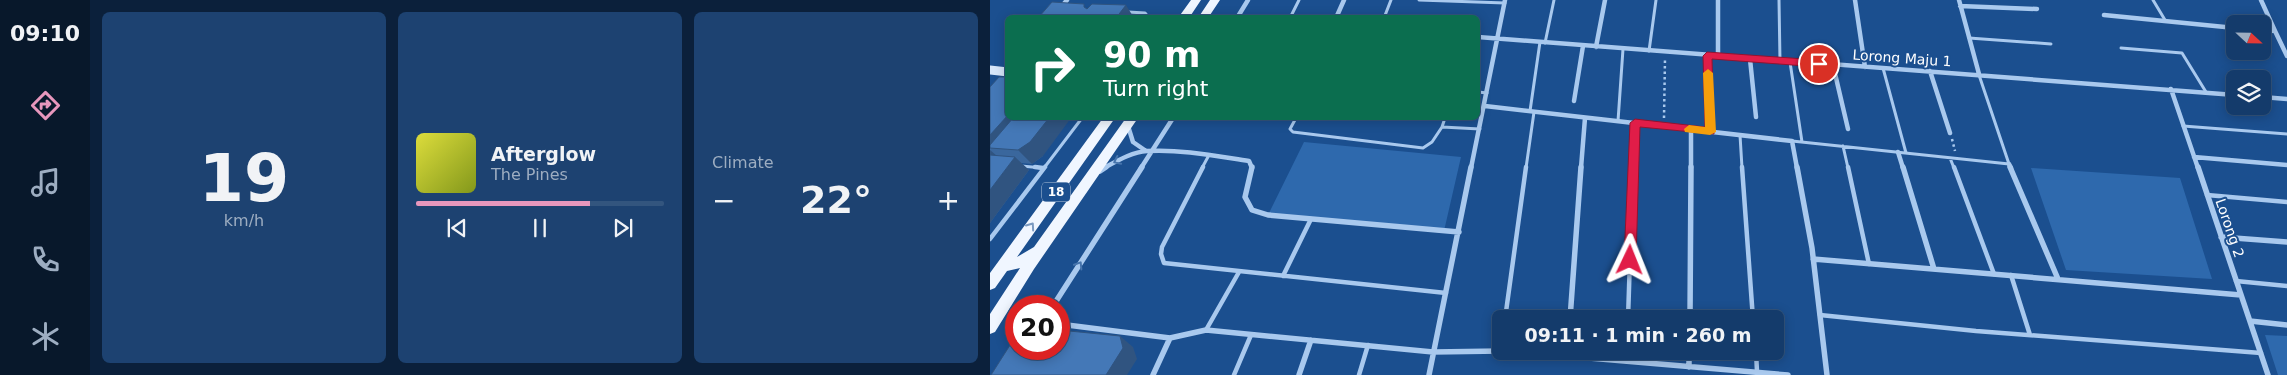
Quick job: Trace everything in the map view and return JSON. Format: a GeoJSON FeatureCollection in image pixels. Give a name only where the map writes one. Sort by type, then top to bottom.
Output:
{"type":"FeatureCollection","features":[{"type":"Feature","properties":{"kind":"main road"},"geometry":{"type":"LineString","coordinates":[[1185,15],[1196,0]]}},
{"type":"Feature","properties":{"kind":"main road"},"geometry":{"type":"LineString","coordinates":[[1205,15],[1215,0]]}},
{"type":"Feature","properties":{"kind":"main road","name":"18"},"geometry":{"type":"LineString","coordinates":[[990,284],[1108,120]]}},
{"type":"Feature","properties":{"kind":"main road","name":"18"},"geometry":{"type":"LineString","coordinates":[[990,327],[997,307],[1130,120]]}},
{"type":"Feature","properties":{"kind":"main road"},"geometry":{"type":"LineString","coordinates":[[1003,266],[1021,262],[1029,257],[1043,244],[1053,230]]}},
{"type":"Feature","properties":{"kind":"street"},"geometry":{"type":"LineString","coordinates":[[1054,15],[1067,0]]}},
{"type":"Feature","properties":{"kind":"street"},"geometry":{"type":"LineString","coordinates":[[1239,15],[1248,0]]}},
{"type":"Feature","properties":{"kind":"street"},"geometry":{"type":"LineString","coordinates":[[1337,15],[1344,0]]}},
{"type":"Feature","properties":{"kind":"street"},"geometry":{"type":"LineString","coordinates":[[1596,47],[1606,0]]}},
{"type":"Feature","properties":{"kind":"street"},"geometry":{"type":"LineString","coordinates":[[1718,0],[1718,56]]}},
{"type":"Feature","properties":{"kind":"street"},"geometry":{"type":"LineString","coordinates":[[1855,0],[1865,67]]}},
{"type":"Feature","properties":{"kind":"street"},"geometry":{"type":"LineString","coordinates":[[1959,0],[1978,74]]}},
{"type":"Feature","properties":{"kind":"street"},"geometry":{"type":"LineString","coordinates":[[2261,0],[2287,56]]}},
{"type":"Feature","properties":{"kind":"street"},"geometry":{"type":"LineString","coordinates":[[1429,375],[1505,2]]}},
{"type":"Feature","properties":{"kind":"street"},"geometry":{"type":"LineString","coordinates":[[1960,6],[2037,9]]}},
{"type":"Feature","properties":{"kind":"street"},"geometry":{"type":"LineString","coordinates":[[2104,15],[2226,27]]}},
{"type":"Feature","properties":{"kind":"street"},"geometry":{"type":"LineString","coordinates":[[2271,31],[2275,31]]}},
{"type":"Feature","properties":{"kind":"street","name":"Lorong Maju 1"},"geometry":{"type":"LineString","coordinates":[[1480,37],[1707,56],[1978,74],[2226,93]]}},
{"type":"Feature","properties":{"kind":"street"},"geometry":{"type":"LineString","coordinates":[[1574,101],[1583,46]]}},
{"type":"Feature","properties":{"kind":"street"},"geometry":{"type":"LineString","coordinates":[[1750,59],[1756,117]]}},
{"type":"Feature","properties":{"kind":"street"},"geometry":{"type":"LineString","coordinates":[[1833,65],[1848,129]]}},
{"type":"Feature","properties":{"kind":"street"},"geometry":{"type":"LineString","coordinates":[[990,70],[1005,70]]}},
{"type":"Feature","properties":{"kind":"street"},"geometry":{"type":"LineString","coordinates":[[1930,71],[1950,133]]}},
{"type":"Feature","properties":{"kind":"street","name":"Lorong 2"},"geometry":{"type":"LineString","coordinates":[[2171,89],[2268,375]]}},
{"type":"Feature","properties":{"kind":"street"},"geometry":{"type":"LineString","coordinates":[[2271,98],[2287,99]]}},
{"type":"Feature","properties":{"kind":"street"},"geometry":{"type":"LineString","coordinates":[[1485,106],[1792,141],[1813,259],[1827,375]]}},
{"type":"Feature","properties":{"kind":"street"},"geometry":{"type":"LineString","coordinates":[[1571,310],[1585,118]]}},
{"type":"Feature","properties":{"kind":"street"},"geometry":{"type":"LineString","coordinates":[[1130,120],[1133,142],[1149,151]]}},
{"type":"Feature","properties":{"kind":"street"},"geometry":{"type":"LineString","coordinates":[[1060,295],[1149,151],[1172,120]]}},
{"type":"Feature","properties":{"kind":"street"},"geometry":{"type":"LineString","coordinates":[[1690,310],[1691,129]]}},
{"type":"Feature","properties":{"kind":"street"},"geometry":{"type":"LineString","coordinates":[[1091,176],[1120,159],[1149,151],[1209,155],[1249,161],[1252,168],[1245,197],[1252,210],[1268,215],[1459,232]]}},
{"type":"Feature","properties":{"kind":"street"},"geometry":{"type":"LineString","coordinates":[[1898,152],[1934,269]]}},
{"type":"Feature","properties":{"kind":"street"},"geometry":{"type":"LineString","coordinates":[[2194,157],[2287,165]]}},
{"type":"Feature","properties":{"kind":"street"},"geometry":{"type":"LineString","coordinates":[[2009,164],[2058,279]]}},
{"type":"Feature","properties":{"kind":"street"},"geometry":{"type":"LineString","coordinates":[[2221,237],[2287,242]]}},
{"type":"Feature","properties":{"kind":"street"},"geometry":{"type":"LineString","coordinates":[[1813,259],[2241,295]]}},
{"type":"Feature","properties":{"kind":"street"},"geometry":{"type":"LineString","coordinates":[[2250,321],[2287,324]]}},
{"type":"Feature","properties":{"kind":"street"},"geometry":{"type":"LineString","coordinates":[[1070,325],[1170,338],[1206,330],[1433,352],[1492,350]]}},
{"type":"Feature","properties":{"kind":"street"},"geometry":{"type":"LineString","coordinates":[[1153,375],[1170,338]]}},
{"type":"Feature","properties":{"kind":"street"},"geometry":{"type":"LineString","coordinates":[[1299,375],[1311,340]]}},
{"type":"Feature","properties":{"kind":"street"},"geometry":{"type":"LineString","coordinates":[[1618,360],[1788,375]]}},
{"type":"Feature","properties":{"kind":"street"},"geometry":{"type":"LineString","coordinates":[[1689,360],[1689,367]]}},
{"type":"Feature","properties":{"kind":"lane"},"geometry":{"type":"LineString","coordinates":[[1292,15],[1299,0]]}},
{"type":"Feature","properties":{"kind":"lane"},"geometry":{"type":"LineString","coordinates":[[1385,15],[1391,0]]}},
{"type":"Feature","properties":{"kind":"lane"},"geometry":{"type":"LineString","coordinates":[[1419,0],[1505,2]]}},
{"type":"Feature","properties":{"kind":"lane"},"geometry":{"type":"LineString","coordinates":[[1506,310],[1532,111],[1543,42],[1554,0]]}},
{"type":"Feature","properties":{"kind":"lane"},"geometry":{"type":"LineString","coordinates":[[1650,51],[1656,0]]}},
{"type":"Feature","properties":{"kind":"lane"},"geometry":{"type":"LineString","coordinates":[[1779,0],[1780,61]]}},
{"type":"Feature","properties":{"kind":"lane"},"geometry":{"type":"LineString","coordinates":[[2153,0],[2165,20]]}},
{"type":"Feature","properties":{"kind":"lane"},"geometry":{"type":"LineString","coordinates":[[1060,8],[1069,8]]}},
{"type":"Feature","properties":{"kind":"lane"},"geometry":{"type":"LineString","coordinates":[[1120,11],[1145,13],[1147,15]]}},
{"type":"Feature","properties":{"kind":"lane"},"geometry":{"type":"LineString","coordinates":[[1969,38],[2051,44]]}},
{"type":"Feature","properties":{"kind":"lane"},"geometry":{"type":"LineString","coordinates":[[2121,48],[2182,53],[2206,92]]}},
{"type":"Feature","properties":{"kind":"lane"},"geometry":{"type":"LineString","coordinates":[[1618,121],[1623,49]]}},
{"type":"Feature","properties":{"kind":"lane"},"geometry":{"type":"LineString","coordinates":[[1707,56],[1710,132]]}},
{"type":"Feature","properties":{"kind":"lane"},"geometry":{"type":"LineString","coordinates":[[1790,62],[1802,142]]}},
{"type":"Feature","properties":{"kind":"lane"},"geometry":{"type":"LineString","coordinates":[[1883,68],[1906,153]]}},
{"type":"Feature","properties":{"kind":"lane"},"geometry":{"type":"LineString","coordinates":[[1792,141],[2009,164],[1978,74]]}},
{"type":"Feature","properties":{"kind":"lane"},"geometry":{"type":"LineString","coordinates":[[1480,92],[1487,93]]}},
{"type":"Feature","properties":{"kind":"lane"},"geometry":{"type":"LineString","coordinates":[[990,239],[1080,120]]}},
{"type":"Feature","properties":{"kind":"lane"},"geometry":{"type":"LineString","coordinates":[[1294,120],[1290,126],[1293,132],[1422,148],[1432,142],[1444,120]]}},
{"type":"Feature","properties":{"kind":"lane"},"geometry":{"type":"LineString","coordinates":[[1628,310],[1635,123]]}},
{"type":"Feature","properties":{"kind":"lane"},"geometry":{"type":"LineString","coordinates":[[2183,126],[2287,134]]}},
{"type":"Feature","properties":{"kind":"lane"},"geometry":{"type":"LineString","coordinates":[[1442,127],[1480,129]]}},
{"type":"Feature","properties":{"kind":"lane"},"geometry":{"type":"LineString","coordinates":[[1740,135],[1752,310]]}},
{"type":"Feature","properties":{"kind":"lane"},"geometry":{"type":"LineString","coordinates":[[1843,146],[1869,264]]}},
{"type":"Feature","properties":{"kind":"lane"},"geometry":{"type":"LineString","coordinates":[[1209,155],[1161,254],[1164,263],[1446,293]]}},
{"type":"Feature","properties":{"kind":"lane"},"geometry":{"type":"LineString","coordinates":[[1950,158],[1994,274]]}},
{"type":"Feature","properties":{"kind":"lane"},"geometry":{"type":"LineString","coordinates":[[1015,165],[1043,168]]}},
{"type":"Feature","properties":{"kind":"lane"},"geometry":{"type":"LineString","coordinates":[[2207,195],[2287,202]]}},
{"type":"Feature","properties":{"kind":"lane"},"geometry":{"type":"LineString","coordinates":[[1283,276],[1311,219]]}},
{"type":"Feature","properties":{"kind":"lane"},"geometry":{"type":"LineString","coordinates":[[1206,330],[1239,272]]}},
{"type":"Feature","properties":{"kind":"lane"},"geometry":{"type":"LineString","coordinates":[[2012,276],[2030,335]]}},
{"type":"Feature","properties":{"kind":"lane"},"geometry":{"type":"LineString","coordinates":[[2236,281],[2287,286]]}},
{"type":"Feature","properties":{"kind":"lane"},"geometry":{"type":"LineString","coordinates":[[1820,315],[2030,335],[2261,353]]}},
{"type":"Feature","properties":{"kind":"lane"},"geometry":{"type":"LineString","coordinates":[[1234,375],[1250,335]]}},
{"type":"Feature","properties":{"kind":"lane"},"geometry":{"type":"LineString","coordinates":[[1359,375],[1368,345]]}},
{"type":"Feature","properties":{"kind":"lane"},"geometry":{"type":"LineString","coordinates":[[1756,360],[1757,372]]}},
{"type":"Feature","properties":{"kind":"lane"},"geometry":{"type":"LineString","coordinates":[[1698,368],[1698,375]]}},
{"type":"Feature","properties":{"kind":"path"},"geometry":{"type":"LineString","coordinates":[[1664,127],[1665,52]]}},
{"type":"Feature","properties":{"kind":"path"},"geometry":{"type":"LineString","coordinates":[[1950,133],[1957,159]]}},
{"type":"Feature","properties":{"kind":"shaded area"},"geometry":{"type":"Polygon","coordinates":[[[1304,142],[1461,157],[1444,231],[1268,215],[1304,142]]]}},
{"type":"Feature","properties":{"kind":"shaded area"},"geometry":{"type":"Polygon","coordinates":[[[2031,168],[2180,178],[2212,279],[2066,270],[2031,168]]]}},
{"type":"Feature","properties":{"kind":"shaded area"},"geometry":{"type":"Polygon","coordinates":[[[2265,335],[2287,336],[2287,375],[2278,375],[2265,335]]]}},
{"type":"Feature","properties":{"kind":"building"},"geometry":{"type":"Polygon","coordinates":[[[1052,2],[1084,4],[1084,7],[1087,9],[1092,4],[1126,5],[1118,15],[1041,15],[1052,2]]]}},
{"type":"Feature","properties":{"kind":"building"},"geometry":{"type":"Polygon","coordinates":[[[999,77],[1005,77],[1005,118],[990,135],[990,87],[999,77]]]}},
{"type":"Feature","properties":{"kind":"building"},"geometry":{"type":"Polygon","coordinates":[[[1011,120],[1047,120],[1030,142],[1018,150],[990,148],[990,145],[1011,120]]]}},
{"type":"Feature","properties":{"kind":"building"},"geometry":{"type":"Polygon","coordinates":[[[990,155],[1015,157],[990,190],[990,155]]]}},
{"type":"Feature","properties":{"kind":"building"},"geometry":{"type":"Polygon","coordinates":[[[1070,331],[1120,336],[1123,348],[1106,375],[991,375],[1005,353],[1005,360],[1070,360],[1070,331]]]}},
{"type":"Feature","properties":{"kind":"slow traffic"},"geometry":{"type":"LineString","coordinates":[[1689,129],[1710,132],[1708,73]]}},
{"type":"Feature","properties":{"kind":"route"},"geometry":{"type":"LineString","coordinates":[[1630,260],[1635,123],[1710,132],[1707,56],[1819,64]]}}]}
